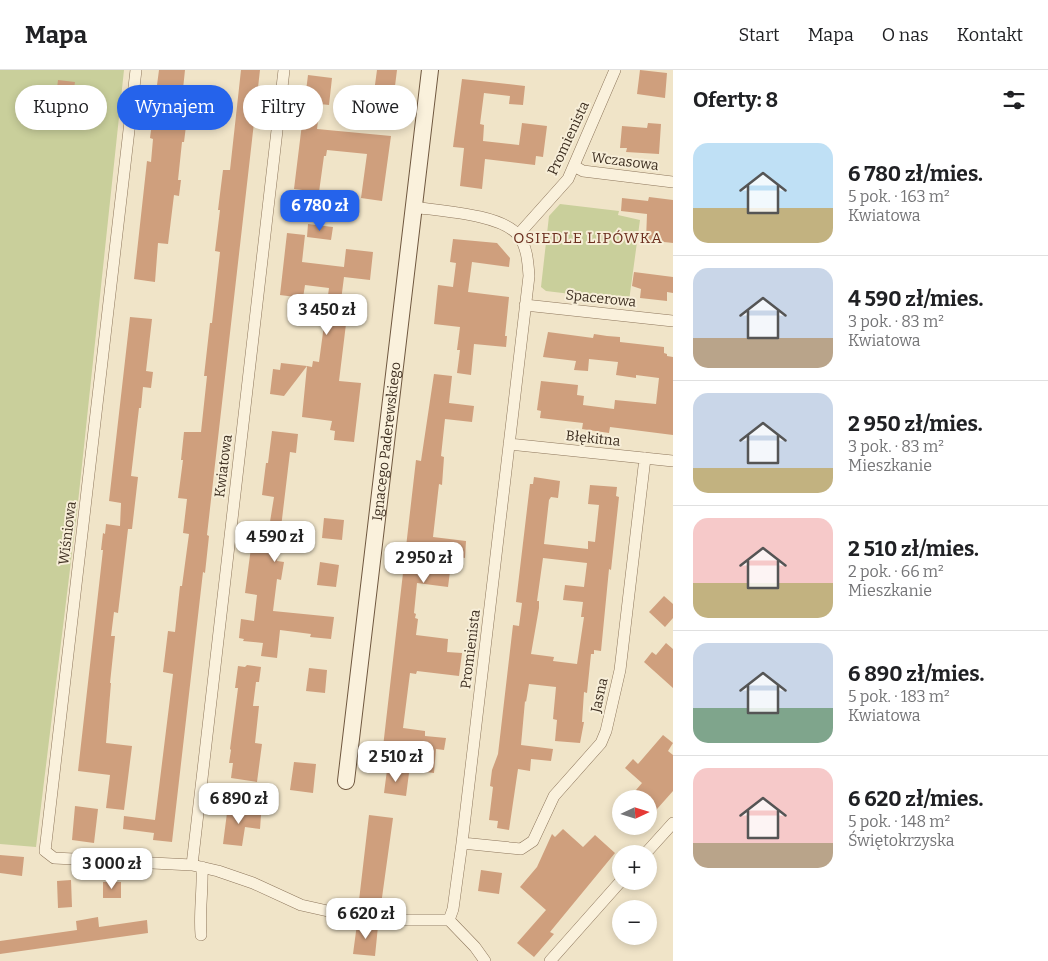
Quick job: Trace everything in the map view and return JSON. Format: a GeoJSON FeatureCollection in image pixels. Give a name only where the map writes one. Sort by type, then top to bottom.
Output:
{"type":"FeatureCollection","features":[{"type":"Feature","properties":{"kind":"street","name":"Wiśniowa"},"geometry":{"type":"LineString","coordinates":[[136,70],[45,851],[54,858],[197,866]]}},
{"type":"Feature","properties":{"kind":"street","name":"Kwiatowa"},"geometry":{"type":"LineString","coordinates":[[200,936],[203,891],[197,866],[284,70]]}},
{"type":"Feature","properties":{"kind":"street","name":"Ignacego Paderewskiego"},"geometry":{"type":"LineString","coordinates":[[346,781],[430,70]]}},
{"type":"Feature","properties":{"kind":"street","name":"Promienista"},"geometry":{"type":"LineString","coordinates":[[450,920],[462,843],[529,276],[526,251],[518,235],[568,179],[616,70]]}},
{"type":"Feature","properties":{"kind":"street","name":"Wczasowa"},"geometry":{"type":"LineString","coordinates":[[574,166],[583,171],[673,182]]}},
{"type":"Feature","properties":{"kind":"street"},"geometry":{"type":"LineString","coordinates":[[413,207],[488,219],[505,225],[518,235]]}},
{"type":"Feature","properties":{"kind":"street","name":"Spacerowa"},"geometry":{"type":"LineString","coordinates":[[526,305],[673,321]]}},
{"type":"Feature","properties":{"kind":"street","name":"Błękitna"},"geometry":{"type":"LineString","coordinates":[[509,444],[673,461]]}},
{"type":"Feature","properties":{"kind":"street","name":"Jasna"},"geometry":{"type":"LineString","coordinates":[[462,843],[521,849],[528,846],[538,835],[554,796],[601,742],[606,730],[620,670],[645,458]]}},
{"type":"Feature","properties":{"kind":"street"},"geometry":{"type":"LineString","coordinates":[[654,845],[673,823]]}},
{"type":"Feature","properties":{"kind":"street"},"geometry":{"type":"LineString","coordinates":[[197,866],[253,883],[301,905],[345,915],[389,920],[450,920],[485,961]]}},
{"type":"Feature","properties":{"kind":"street"},"geometry":{"type":"LineString","coordinates":[[550,961],[613,890]]}},
{"type":"Feature","properties":{"kind":"green space"},"geometry":{"type":"Polygon","coordinates":[[[0,70],[124,70],[122,85],[117,85],[118,130],[77,512],[36,847],[0,844],[0,70]]]}},
{"type":"Feature","properties":{"kind":"green space"},"geometry":{"type":"Polygon","coordinates":[[[560,204],[619,211],[618,215],[640,220],[629,301],[546,291],[541,287],[549,216],[560,204]]]}},
{"type":"Feature","properties":{"kind":"building"},"geometry":{"type":"Polygon","coordinates":[[[159,70],[185,70],[183,85],[157,85],[159,70]]]}},
{"type":"Feature","properties":{"kind":"building"},"geometry":{"type":"Polygon","coordinates":[[[241,70],[260,70],[258,85],[243,85],[243,130],[253,130],[207,535],[209,536],[205,573],[203,572],[172,842],[153,840],[154,833],[123,829],[124,816],[155,820],[173,674],[163,672],[168,631],[175,632],[180,586],[182,586],[189,534],[183,533],[187,499],[178,498],[183,460],[181,460],[184,432],[201,432],[207,376],[204,376],[220,252],[215,251],[220,210],[218,210],[223,170],[230,170],[241,70]]]}},
{"type":"Feature","properties":{"kind":"building"},"geometry":{"type":"Polygon","coordinates":[[[377,70],[397,70],[395,85],[375,85],[377,70]]]}},
{"type":"Feature","properties":{"kind":"building"},"geometry":{"type":"Polygon","coordinates":[[[640,70],[667,73],[665,98],[637,94],[640,70]]]}},
{"type":"Feature","properties":{"kind":"building"},"geometry":{"type":"Polygon","coordinates":[[[308,75],[332,78],[329,105],[323,104],[323,85],[307,85],[308,75]]]}},
{"type":"Feature","properties":{"kind":"building"},"geometry":{"type":"Polygon","coordinates":[[[462,79],[525,86],[523,105],[509,104],[510,96],[484,93],[480,124],[484,125],[483,141],[519,145],[522,123],[547,126],[543,157],[536,156],[535,165],[485,159],[482,189],[460,186],[464,148],[453,147],[462,79]]]}},
{"type":"Feature","properties":{"kind":"building"},"geometry":{"type":"Polygon","coordinates":[[[58,80],[75,82],[75,85],[57,85],[58,80]]]}},
{"type":"Feature","properties":{"kind":"building"},"geometry":{"type":"Polygon","coordinates":[[[648,123],[661,124],[659,154],[626,152],[627,148],[620,148],[622,126],[647,128],[648,123]]]}},
{"type":"Feature","properties":{"kind":"building"},"geometry":{"type":"Polygon","coordinates":[[[151,130],[186,130],[184,142],[182,142],[178,180],[181,180],[179,196],[174,195],[168,244],[158,243],[155,282],[134,279],[147,161],[151,162],[153,139],[150,138],[151,130]]]}},
{"type":"Feature","properties":{"kind":"building"},"geometry":{"type":"Polygon","coordinates":[[[301,130],[323,130],[391,136],[382,201],[361,198],[367,154],[327,150],[326,156],[324,156],[319,192],[294,189],[301,130]]]}},
{"type":"Feature","properties":{"kind":"building"},"geometry":{"type":"Polygon","coordinates":[[[649,197],[673,200],[673,243],[646,240],[647,214],[621,211],[622,198],[648,201],[649,197]]]}},
{"type":"Feature","properties":{"kind":"building"},"geometry":{"type":"Polygon","coordinates":[[[308,224],[333,227],[331,240],[307,237],[308,224]]]}},
{"type":"Feature","properties":{"kind":"building"},"geometry":{"type":"Polygon","coordinates":[[[287,233],[305,235],[302,262],[344,267],[346,249],[373,252],[370,280],[344,277],[338,324],[346,324],[339,381],[361,383],[354,442],[334,440],[335,431],[330,430],[332,421],[302,417],[307,366],[312,367],[313,361],[319,362],[329,288],[305,285],[303,298],[280,295],[287,233]]]}},
{"type":"Feature","properties":{"kind":"building"},"geometry":{"type":"Polygon","coordinates":[[[453,239],[497,243],[510,258],[509,267],[472,262],[468,292],[509,297],[505,336],[507,336],[506,347],[474,344],[471,375],[457,373],[460,327],[434,324],[438,285],[453,287],[456,263],[450,262],[453,239]]]}},
{"type":"Feature","properties":{"kind":"building"},"geometry":{"type":"Polygon","coordinates":[[[634,272],[673,277],[673,293],[667,292],[667,301],[640,298],[641,289],[632,286],[634,272]]]}},
{"type":"Feature","properties":{"kind":"building"},"geometry":{"type":"Polygon","coordinates":[[[130,317],[152,319],[146,371],[153,372],[151,388],[143,387],[141,408],[139,408],[131,476],[138,477],[132,529],[128,529],[118,613],[114,612],[111,636],[115,636],[106,743],[132,746],[124,810],[106,808],[110,775],[78,771],[103,550],[101,550],[103,533],[105,534],[106,524],[120,526],[121,503],[109,501],[130,317]]]}},
{"type":"Feature","properties":{"kind":"building"},"geometry":{"type":"Polygon","coordinates":[[[548,332],[593,338],[594,334],[620,337],[620,342],[664,347],[664,353],[667,356],[673,357],[673,435],[610,427],[609,433],[582,429],[583,423],[540,418],[541,411],[537,410],[541,381],[578,385],[577,395],[584,396],[583,405],[614,409],[615,400],[656,404],[659,378],[636,375],[636,378],[616,375],[618,362],[589,359],[588,371],[574,370],[576,361],[543,357],[548,332]]]}},
{"type":"Feature","properties":{"kind":"building"},"geometry":{"type":"Polygon","coordinates":[[[281,363],[307,366],[284,396],[270,394],[273,369],[280,370],[281,363]]]}},
{"type":"Feature","properties":{"kind":"building"},"geometry":{"type":"Polygon","coordinates":[[[434,374],[452,376],[449,403],[474,406],[472,422],[445,419],[441,456],[444,457],[442,485],[439,484],[433,537],[466,541],[465,558],[452,556],[448,587],[417,583],[414,613],[416,614],[415,618],[418,619],[416,635],[448,639],[447,652],[462,653],[459,676],[417,671],[416,674],[410,673],[403,728],[425,731],[425,736],[446,738],[444,750],[436,749],[434,773],[409,770],[410,750],[383,747],[416,460],[421,461],[434,374]]]}},
{"type":"Feature","properties":{"kind":"building"},"geometry":{"type":"Polygon","coordinates":[[[272,431],[298,434],[296,453],[290,452],[277,561],[284,562],[281,580],[277,579],[273,611],[334,617],[331,639],[310,637],[311,634],[280,630],[277,658],[261,656],[263,643],[243,641],[244,639],[239,638],[241,619],[254,621],[257,595],[245,593],[254,525],[269,528],[274,497],[262,495],[272,431]]]}},
{"type":"Feature","properties":{"kind":"building"},"geometry":{"type":"Polygon","coordinates":[[[534,477],[560,481],[558,498],[551,497],[549,500],[544,544],[588,549],[588,541],[595,542],[599,505],[588,504],[590,485],[617,487],[616,496],[619,497],[611,570],[609,569],[601,651],[594,650],[594,654],[591,654],[587,693],[584,692],[582,722],[584,722],[580,743],[555,741],[557,720],[553,719],[556,687],[529,684],[525,701],[521,745],[553,749],[551,761],[531,759],[530,771],[518,769],[509,830],[497,828],[498,821],[489,820],[493,787],[490,786],[492,770],[498,754],[513,625],[519,626],[522,603],[516,602],[530,484],[533,484],[534,477]],[[543,558],[537,601],[539,601],[539,608],[531,654],[554,657],[553,661],[577,664],[584,617],[581,617],[583,602],[563,600],[565,585],[584,587],[587,563],[543,558]]]}},
{"type":"Feature","properties":{"kind":"building"},"geometry":{"type":"Polygon","coordinates":[[[324,518],[344,520],[342,540],[322,538],[324,518]]]}},
{"type":"Feature","properties":{"kind":"building"},"geometry":{"type":"Polygon","coordinates":[[[320,562],[339,565],[336,587],[317,585],[320,562]]]}},
{"type":"Feature","properties":{"kind":"building"},"geometry":{"type":"Polygon","coordinates":[[[664,596],[673,604],[673,618],[665,627],[649,612],[664,596]]]}},
{"type":"Feature","properties":{"kind":"building"},"geometry":{"type":"Polygon","coordinates":[[[666,643],[673,649],[673,688],[644,662],[652,652],[656,655],[666,643]]]}},
{"type":"Feature","properties":{"kind":"building"},"geometry":{"type":"Polygon","coordinates":[[[247,665],[261,667],[259,682],[256,682],[253,706],[259,706],[255,743],[262,744],[257,782],[231,778],[233,763],[229,763],[238,688],[235,688],[238,666],[245,667],[247,665]]]}},
{"type":"Feature","properties":{"kind":"building"},"geometry":{"type":"Polygon","coordinates":[[[309,668],[327,670],[325,693],[306,691],[309,668]]]}},
{"type":"Feature","properties":{"kind":"building"},"geometry":{"type":"Polygon","coordinates":[[[663,735],[673,743],[668,751],[673,755],[673,791],[658,808],[658,790],[636,790],[642,783],[625,768],[633,759],[638,764],[663,735]]]}},
{"type":"Feature","properties":{"kind":"building"},"geometry":{"type":"Polygon","coordinates":[[[294,762],[316,764],[313,793],[290,790],[294,762]]]}},
{"type":"Feature","properties":{"kind":"building"},"geometry":{"type":"Polygon","coordinates":[[[387,770],[409,773],[406,796],[384,793],[387,770]]]}},
{"type":"Feature","properties":{"kind":"building"},"geometry":{"type":"Polygon","coordinates":[[[228,805],[248,808],[247,813],[261,815],[260,829],[245,827],[242,846],[223,844],[228,805]]]}},
{"type":"Feature","properties":{"kind":"building"},"geometry":{"type":"Polygon","coordinates":[[[75,806],[98,809],[94,843],[72,840],[75,806]]]}},
{"type":"Feature","properties":{"kind":"building"},"geometry":{"type":"Polygon","coordinates":[[[369,815],[393,818],[380,912],[358,909],[369,815]]]}},
{"type":"Feature","properties":{"kind":"building"},"geometry":{"type":"Polygon","coordinates":[[[563,829],[583,847],[595,835],[612,850],[612,857],[550,932],[554,934],[534,957],[517,943],[546,910],[520,887],[537,867],[552,834],[555,837],[563,829]]]}},
{"type":"Feature","properties":{"kind":"building"},"geometry":{"type":"Polygon","coordinates":[[[0,855],[24,857],[22,876],[0,873],[0,855]]]}},
{"type":"Feature","properties":{"kind":"building"},"geometry":{"type":"Polygon","coordinates":[[[481,870],[502,873],[499,894],[478,891],[481,870]]]}},
{"type":"Feature","properties":{"kind":"building"},"geometry":{"type":"Polygon","coordinates":[[[71,880],[72,907],[58,908],[57,881],[71,880]]]}},
{"type":"Feature","properties":{"kind":"building"},"geometry":{"type":"Polygon","coordinates":[[[103,882],[121,882],[121,898],[103,898],[103,882]]]}},
{"type":"Feature","properties":{"kind":"building"},"geometry":{"type":"Polygon","coordinates":[[[98,917],[99,927],[147,920],[148,933],[0,954],[0,941],[77,930],[76,921],[98,917]]]}},
{"type":"Feature","properties":{"kind":"building"},"geometry":{"type":"Polygon","coordinates":[[[357,924],[378,926],[375,956],[353,954],[357,924]]]}},
{"type":"Feature","properties":{"kind":"district","name":"OSIEDLE LIPÓWKA"},"geometry":{"type":"Point","coordinates":[588,238]}}]}
